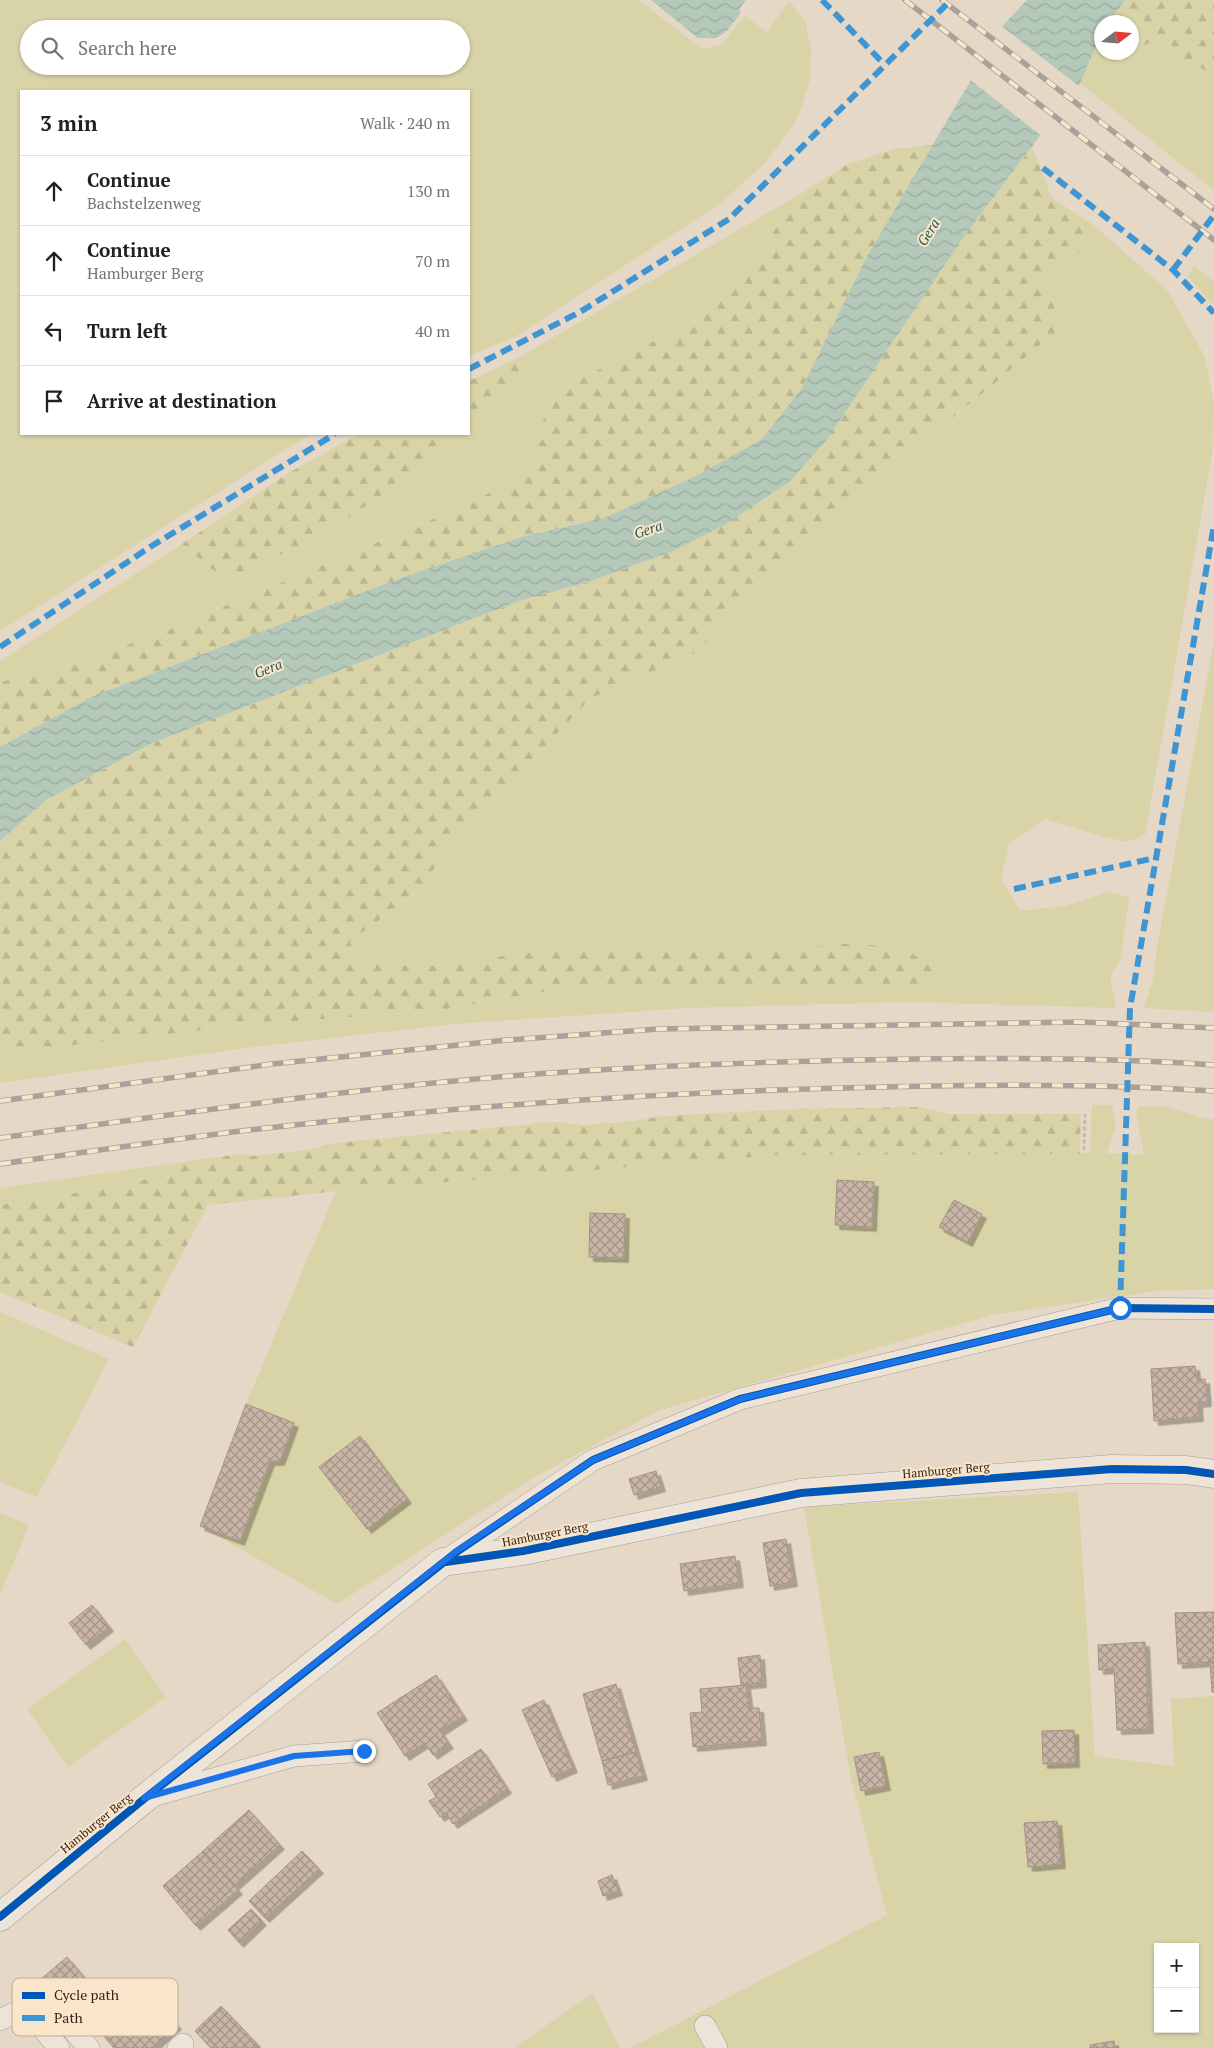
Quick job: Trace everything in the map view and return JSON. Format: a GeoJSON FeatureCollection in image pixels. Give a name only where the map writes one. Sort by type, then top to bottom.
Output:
{"type":"FeatureCollection","features":[{"type":"Feature","properties":{"kind":"street","name":"Hamburger Berg"},"geometry":{"type":"LineString","coordinates":[[0,1917],[144,1798],[443,1562],[523,1551],[801,1493],[1112,1469],[1186,1470],[1214,1474]]}},
{"type":"Feature","properties":{"kind":"lane"},"geometry":{"type":"LineString","coordinates":[[443,1562],[593,1460],[740,1399],[1120,1308],[1214,1309]]}},
{"type":"Feature","properties":{"kind":"lane"},"geometry":{"type":"LineString","coordinates":[[144,1798],[294,1756],[364,1751]]}},
{"type":"Feature","properties":{"kind":"lane"},"geometry":{"type":"LineString","coordinates":[[0,2020],[12,2014]]}},
{"type":"Feature","properties":{"kind":"lane"},"geometry":{"type":"LineString","coordinates":[[705,2026],[717,2048]]}},
{"type":"Feature","properties":{"kind":"lane"},"geometry":{"type":"LineString","coordinates":[[49,2036],[59,2048]]}},
{"type":"Feature","properties":{"kind":"lane"},"geometry":{"type":"LineString","coordinates":[[78,2036],[89,2048]]}},
{"type":"Feature","properties":{"kind":"path"},"geometry":{"type":"LineString","coordinates":[[1084,1150],[1085,1114]]}},
{"type":"Feature","properties":{"kind":"green space"},"geometry":{"type":"Polygon","coordinates":[[[0,0],[639,0],[702,49],[721,45],[745,16],[767,32],[789,1],[805,21],[811,48],[810,80],[797,120],[766,162],[721,203],[515,337],[470,356],[470,90],[20,90],[20,435],[308,435],[0,631],[0,0]]]}},
{"type":"Feature","properties":{"kind":"green space"},"geometry":{"type":"Polygon","coordinates":[[[1125,0],[1214,0],[1214,74],[1182,60],[1163,36],[1139,48],[1139,15],[1114,15],[1125,0]]]}},
{"type":"Feature","properties":{"kind":"green space"},"geometry":{"type":"Polygon","coordinates":[[[1163,36],[1182,60],[1214,74],[1214,191],[1080,83],[1094,50],[1094,60],[1139,60],[1139,47],[1163,36]]]}},
{"type":"Feature","properties":{"kind":"green space"},"geometry":{"type":"Polygon","coordinates":[[[933,145],[866,258],[802,388],[762,439],[698,475],[604,518],[525,536],[406,576],[91,697],[0,747],[0,682],[69,667],[168,630],[448,513],[529,474],[536,434],[559,390],[697,319],[745,281],[779,223],[807,190],[846,165],[894,149],[933,145]]]}},
{"type":"Feature","properties":{"kind":"green space"},"geometry":{"type":"Polygon","coordinates":[[[1032,147],[1052,198],[1095,226],[1089,245],[1045,280],[1061,327],[829,522],[695,653],[591,698],[518,775],[461,828],[420,890],[350,941],[357,962],[423,967],[527,953],[659,948],[755,950],[857,943],[903,949],[937,967],[924,983],[895,987],[590,984],[435,1011],[266,1023],[0,1053],[0,841],[46,800],[152,743],[519,601],[588,582],[673,551],[965,235],[1032,147]]]}},
{"type":"Feature","properties":{"kind":"green space"},"geometry":{"type":"Polygon","coordinates":[[[807,190],[779,223],[745,281],[697,319],[559,390],[536,434],[529,474],[448,513],[168,630],[69,667],[0,682],[0,661],[182,544],[217,573],[337,525],[404,480],[462,435],[470,435],[470,428],[501,402],[520,379],[518,358],[807,190]]]}},
{"type":"Feature","properties":{"kind":"green space"},"geometry":{"type":"Polygon","coordinates":[[[1095,226],[1168,291],[1205,357],[1214,403],[1213,449],[1145,835],[1126,842],[1045,819],[1009,844],[1001,879],[1020,911],[1064,906],[1110,892],[1129,897],[1121,958],[1110,976],[1116,1008],[910,1002],[688,1008],[454,1024],[254,1047],[0,1083],[0,1053],[266,1023],[435,1011],[590,984],[895,987],[903,949],[857,943],[755,950],[659,948],[527,953],[423,967],[357,962],[350,941],[420,890],[461,828],[518,775],[591,698],[695,653],[829,522],[974,401],[1045,280],[1089,245],[1095,226]]]}},
{"type":"Feature","properties":{"kind":"green space"},"geometry":{"type":"Polygon","coordinates":[[[1194,266],[1214,281],[1214,304],[1210,302],[1188,276],[1194,266]]]}},
{"type":"Feature","properties":{"kind":"green space"},"geometry":{"type":"Polygon","coordinates":[[[518,358],[520,379],[501,402],[470,428],[470,381],[518,358]]]}},
{"type":"Feature","properties":{"kind":"green space"},"geometry":{"type":"Polygon","coordinates":[[[357,435],[462,435],[404,480],[337,525],[246,573],[217,573],[182,544],[290,472],[357,435]]]}},
{"type":"Feature","properties":{"kind":"green space"},"geometry":{"type":"Polygon","coordinates":[[[1214,641],[1214,1012],[1143,1008],[1153,981],[1156,953],[1214,641]]]}},
{"type":"Feature","properties":{"kind":"green space"},"geometry":{"type":"Polygon","coordinates":[[[1092,1105],[1112,1105],[1116,1124],[1107,1153],[1144,1155],[1136,1114],[1139,1106],[1166,1107],[1214,1119],[1214,1289],[1157,1291],[992,1315],[660,1410],[536,1476],[337,1604],[200,1526],[246,1404],[336,1191],[775,1155],[1090,1153],[1092,1105]]]}},
{"type":"Feature","properties":{"kind":"green space"},"geometry":{"type":"Polygon","coordinates":[[[921,1107],[948,1114],[1081,1114],[1080,1154],[775,1155],[336,1191],[208,1205],[133,1347],[0,1292],[0,1205],[135,1184],[182,1162],[241,1154],[254,1156],[307,1150],[336,1143],[552,1122],[582,1125],[634,1121],[663,1116],[793,1109],[921,1107]]]}},
{"type":"Feature","properties":{"kind":"green space"},"geometry":{"type":"Polygon","coordinates":[[[182,1162],[135,1184],[0,1205],[0,1188],[182,1162]]]}},
{"type":"Feature","properties":{"kind":"green space"},"geometry":{"type":"Polygon","coordinates":[[[0,1312],[109,1359],[37,1497],[0,1482],[0,1312]]]}},
{"type":"Feature","properties":{"kind":"green space"},"geometry":{"type":"Polygon","coordinates":[[[1078,1492],[1095,1756],[1174,1766],[1171,1699],[1214,1696],[1214,2048],[630,2048],[887,1915],[851,1779],[804,1507],[1078,1492]]]}},
{"type":"Feature","properties":{"kind":"green space"},"geometry":{"type":"Polygon","coordinates":[[[0,1513],[29,1525],[0,1595],[0,1513]]]}},
{"type":"Feature","properties":{"kind":"green space"},"geometry":{"type":"Polygon","coordinates":[[[125,1639],[166,1697],[68,1767],[27,1709],[125,1639]]]}},
{"type":"Feature","properties":{"kind":"green space"},"geometry":{"type":"Polygon","coordinates":[[[593,1993],[620,2048],[514,2048],[593,1993]]]}},
{"type":"Feature","properties":{"kind":"water"},"geometry":{"type":"Polygon","coordinates":[[[651,0],[746,0],[740,8],[740,14],[726,32],[716,38],[698,38],[651,0]]]}},
{"type":"Feature","properties":{"kind":"water","name":"Gera"},"geometry":{"type":"Polygon","coordinates":[[[1027,0],[1125,0],[1114,15],[1094,15],[1094,50],[1080,83],[965,235],[825,442],[789,482],[726,524],[673,551],[588,582],[519,601],[152,743],[46,800],[0,841],[0,747],[91,697],[406,576],[525,536],[604,518],[698,475],[762,439],[802,388],[866,258],[1004,24],[1027,0]]]}},
{"type":"Feature","properties":{"kind":"pier"},"geometry":{"type":"Polygon","coordinates":[[[1000,25],[1080,87],[1043,137],[969,79],[1000,25]]]}},
{"type":"Feature","properties":{"kind":"building"},"geometry":{"type":"Polygon","coordinates":[[[837,1180],[874,1182],[872,1227],[835,1225],[837,1180]]]}},
{"type":"Feature","properties":{"kind":"building"},"geometry":{"type":"Polygon","coordinates":[[[954,1200],[982,1214],[968,1242],[939,1227],[954,1200]]]}},
{"type":"Feature","properties":{"kind":"building"},"geometry":{"type":"Polygon","coordinates":[[[590,1213],[625,1214],[624,1258],[589,1257],[590,1213]]]}},
{"type":"Feature","properties":{"kind":"building"},"geometry":{"type":"Polygon","coordinates":[[[1195,1366],[1197,1380],[1205,1379],[1207,1402],[1198,1403],[1199,1417],[1154,1421],[1151,1369],[1195,1366]]]}},
{"type":"Feature","properties":{"kind":"building"},"geometry":{"type":"Polygon","coordinates":[[[246,1404],[294,1423],[280,1461],[270,1461],[240,1541],[200,1526],[246,1404]]]}},
{"type":"Feature","properties":{"kind":"building"},"geometry":{"type":"Polygon","coordinates":[[[360,1436],[407,1499],[367,1529],[319,1467],[360,1436]]]}},
{"type":"Feature","properties":{"kind":"building"},"geometry":{"type":"Polygon","coordinates":[[[656,1471],[661,1487],[634,1495],[629,1479],[656,1471]]]}},
{"type":"Feature","properties":{"kind":"building"},"geometry":{"type":"Polygon","coordinates":[[[786,1539],[793,1582],[770,1586],[763,1543],[786,1539]]]}},
{"type":"Feature","properties":{"kind":"building"},"geometry":{"type":"Polygon","coordinates":[[[735,1556],[739,1583],[684,1591],[680,1564],[735,1556]]]}},
{"type":"Feature","properties":{"kind":"building"},"geometry":{"type":"Polygon","coordinates":[[[92,1605],[109,1627],[86,1645],[69,1623],[92,1605]]]}},
{"type":"Feature","properties":{"kind":"building"},"geometry":{"type":"Polygon","coordinates":[[[1214,1612],[1214,1662],[1178,1664],[1175,1613],[1214,1612]]]}},
{"type":"Feature","properties":{"kind":"building"},"geometry":{"type":"Polygon","coordinates":[[[1145,1642],[1149,1729],[1117,1730],[1114,1669],[1099,1670],[1098,1645],[1145,1642]]]}},
{"type":"Feature","properties":{"kind":"building"},"geometry":{"type":"Polygon","coordinates":[[[760,1655],[762,1683],[741,1685],[738,1658],[760,1655]]]}},
{"type":"Feature","properties":{"kind":"building"},"geometry":{"type":"Polygon","coordinates":[[[1214,1662],[1214,1692],[1212,1692],[1210,1663],[1214,1662]]]}},
{"type":"Feature","properties":{"kind":"building"},"geometry":{"type":"Polygon","coordinates":[[[436,1675],[463,1716],[440,1731],[449,1744],[433,1755],[425,1743],[405,1756],[377,1713],[436,1675]]]}},
{"type":"Feature","properties":{"kind":"building"},"geometry":{"type":"Polygon","coordinates":[[[616,1684],[636,1752],[602,1761],[583,1694],[616,1684]]]}},
{"type":"Feature","properties":{"kind":"building"},"geometry":{"type":"Polygon","coordinates":[[[746,1685],[749,1708],[759,1708],[762,1741],[693,1747],[690,1713],[702,1712],[700,1689],[746,1685]]]}},
{"type":"Feature","properties":{"kind":"building"},"geometry":{"type":"Polygon","coordinates":[[[544,1700],[573,1768],[552,1777],[522,1710],[544,1700]]]}},
{"type":"Feature","properties":{"kind":"building"},"geometry":{"type":"Polygon","coordinates":[[[1074,1730],[1075,1763],[1043,1764],[1042,1731],[1074,1730]]]}},
{"type":"Feature","properties":{"kind":"building"},"geometry":{"type":"Polygon","coordinates":[[[481,1749],[507,1789],[453,1824],[446,1813],[440,1817],[429,1801],[436,1797],[428,1784],[481,1749]]]}},
{"type":"Feature","properties":{"kind":"building"},"geometry":{"type":"Polygon","coordinates":[[[636,1752],[643,1776],[608,1785],[602,1761],[636,1752]]]}},
{"type":"Feature","properties":{"kind":"building"},"geometry":{"type":"Polygon","coordinates":[[[879,1752],[886,1786],[861,1791],[854,1757],[879,1752]]]}},
{"type":"Feature","properties":{"kind":"building"},"geometry":{"type":"Polygon","coordinates":[[[249,1810],[280,1845],[234,1886],[203,1851],[249,1810]]]}},
{"type":"Feature","properties":{"kind":"building"},"geometry":{"type":"Polygon","coordinates":[[[1057,1821],[1061,1864],[1028,1867],[1024,1823],[1057,1821]]]}},
{"type":"Feature","properties":{"kind":"building"},"geometry":{"type":"Polygon","coordinates":[[[203,1851],[238,1890],[196,1926],[163,1886],[203,1851]]]}},
{"type":"Feature","properties":{"kind":"building"},"geometry":{"type":"Polygon","coordinates":[[[302,1851],[319,1869],[265,1918],[249,1901],[302,1851]]]}},
{"type":"Feature","properties":{"kind":"building"},"geometry":{"type":"Polygon","coordinates":[[[612,1875],[618,1891],[603,1896],[598,1881],[612,1875]]]}},
{"type":"Feature","properties":{"kind":"building"},"geometry":{"type":"Polygon","coordinates":[[[251,1909],[262,1921],[239,1943],[228,1930],[251,1909]]]}},
{"type":"Feature","properties":{"kind":"building"},"geometry":{"type":"Polygon","coordinates":[[[67,1957],[85,1978],[42,1978],[67,1957]]]}},
{"type":"Feature","properties":{"kind":"building"},"geometry":{"type":"Polygon","coordinates":[[[221,2006],[258,2045],[255,2048],[211,2048],[195,2031],[221,2006]]]}},
{"type":"Feature","properties":{"kind":"building"},"geometry":{"type":"Polygon","coordinates":[[[104,2036],[165,2036],[152,2048],[114,2048],[104,2036]]]}},
{"type":"Feature","properties":{"kind":"building"},"geometry":{"type":"Polygon","coordinates":[[[1114,2041],[1115,2048],[1090,2048],[1090,2045],[1114,2041]]]}},
{"type":"Feature","properties":{"kind":"railway"},"geometry":{"type":"LineString","coordinates":[[905,0],[1214,240]]}},
{"type":"Feature","properties":{"kind":"railway"},"geometry":{"type":"LineString","coordinates":[[942,0],[1214,209]]}},
{"type":"Feature","properties":{"kind":"railway"},"geometry":{"type":"LineString","coordinates":[[0,1101],[272,1064],[507,1040],[658,1029],[1081,1022],[1214,1028]]}},
{"type":"Feature","properties":{"kind":"railway"},"geometry":{"type":"LineString","coordinates":[[0,1138],[392,1087],[523,1075],[670,1066],[767,1062],[952,1059],[1102,1060],[1214,1065]]}},
{"type":"Feature","properties":{"kind":"railway"},"geometry":{"type":"LineString","coordinates":[[0,1164],[267,1128],[421,1112],[575,1100],[806,1089],[966,1085],[1049,1085],[1214,1091]]}},
{"type":"Feature","properties":{"kind":"marked path"},"geometry":{"type":"LineString","coordinates":[[822,0],[884,64]]}},
{"type":"Feature","properties":{"kind":"marked path"},"geometry":{"type":"LineString","coordinates":[[470,368],[580,312],[729,219],[951,0]]}},
{"type":"Feature","properties":{"kind":"marked path"},"geometry":{"type":"LineString","coordinates":[[1043,168],[1173,270],[1214,313]]}},
{"type":"Feature","properties":{"kind":"marked path"},"geometry":{"type":"LineString","coordinates":[[1173,270],[1214,215]]}},
{"type":"Feature","properties":{"kind":"marked path"},"geometry":{"type":"LineString","coordinates":[[0,647],[150,547],[333,435]]}},
{"type":"Feature","properties":{"kind":"marked path"},"geometry":{"type":"LineString","coordinates":[[1120,1308],[1130,1008],[1214,525]]}},
{"type":"Feature","properties":{"kind":"marked path"},"geometry":{"type":"LineString","coordinates":[[1014,889],[1155,858]]}},
{"type":"Feature","properties":{"kind":"cycle path"},"geometry":{"type":"LineString","coordinates":[[0,1917],[144,1799],[458,1551],[593,1460],[740,1399],[1120,1308],[1214,1309]]}},
{"type":"Feature","properties":{"kind":"cycle path"},"geometry":{"type":"LineString","coordinates":[[446,1562],[523,1551],[801,1493],[1112,1469],[1186,1470],[1214,1474]]}},
{"type":"Feature","properties":{"kind":"route"},"geometry":{"type":"LineString","coordinates":[[364,1751],[294,1756],[144,1798],[458,1550],[593,1460],[740,1399],[1120,1308]]}}]}
